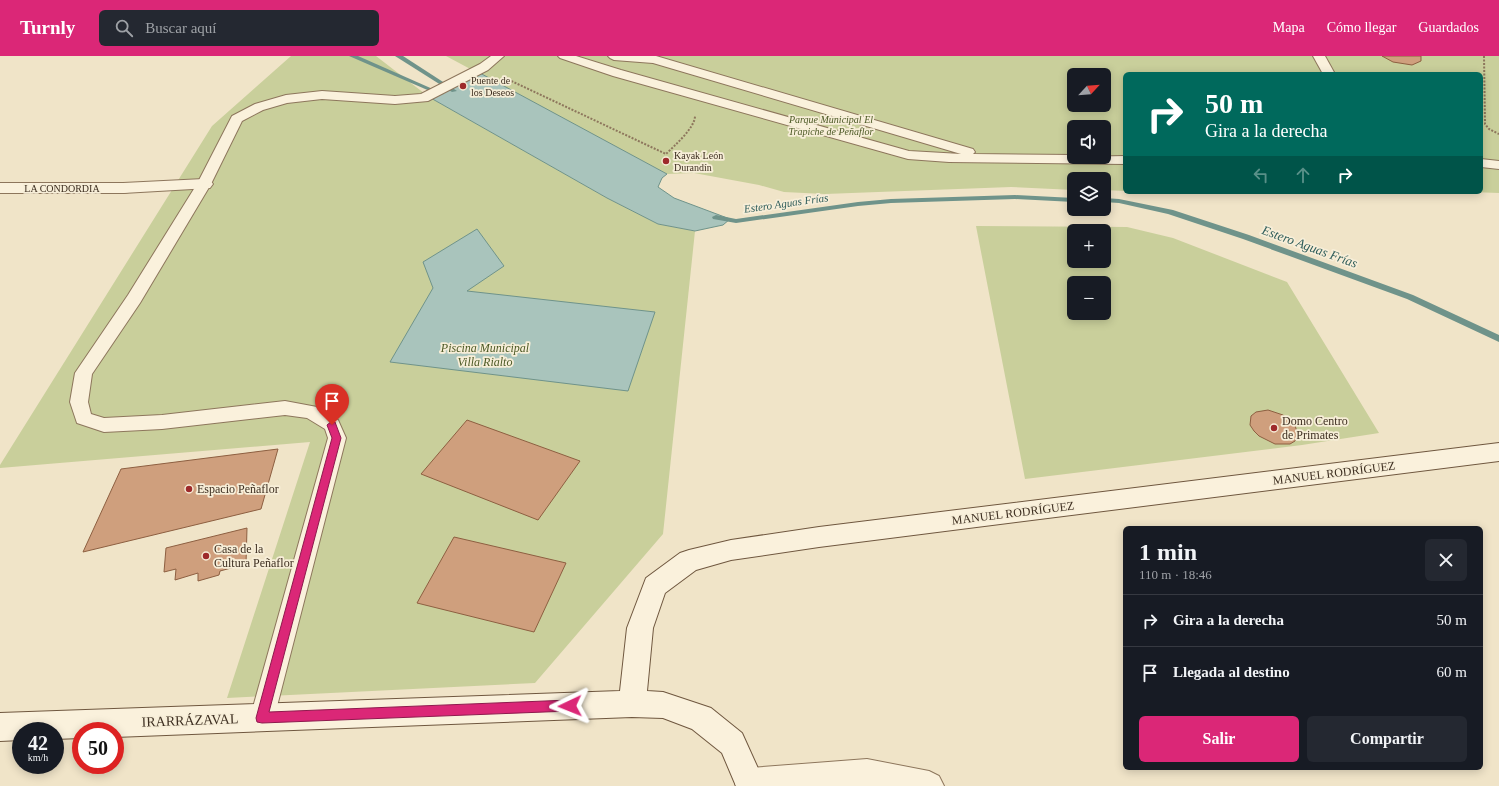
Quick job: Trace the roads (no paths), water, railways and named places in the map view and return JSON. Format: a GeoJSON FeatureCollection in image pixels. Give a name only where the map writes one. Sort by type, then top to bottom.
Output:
{"type":"FeatureCollection","features":[{"type":"Feature","properties":{"kind":"main road","name":"LA CONDORDIA"},"geometry":{"type":"LineString","coordinates":[[0,188],[123,188],[204,184]]}},
{"type":"Feature","properties":{"kind":"main road","name":"MANUEL RODRÍGUEZ"},"geometry":{"type":"LineString","coordinates":[[632,704],[640,628],[655,586],[689,561],[731,550],[819,537],[1499,452]]}},
{"type":"Feature","properties":{"kind":"main road","name":"IRARRÁZAVAL"},"geometry":{"type":"LineString","coordinates":[[0,727],[632,704],[663,705],[702,718],[732,743],[751,784]]}},
{"type":"Feature","properties":{"kind":"main road"},"geometry":{"type":"LineString","coordinates":[[751,784],[867,774],[929,786]]}},
{"type":"Feature","properties":{"kind":"lane"},"geometry":{"type":"LineString","coordinates":[[262,718],[337,438],[332,425],[310,412],[285,408],[162,422],[104,425],[83,418],[79,402],[84,373],[134,300],[204,184],[238,119],[259,108],[286,99],[322,95],[395,100],[424,98],[484,67],[498,56]]}},
{"type":"Feature","properties":{"kind":"lane"},"geometry":{"type":"LineString","coordinates":[[564,56],[908,155],[1123,160]]}},
{"type":"Feature","properties":{"kind":"lane"},"geometry":{"type":"LineString","coordinates":[[614,56],[652,58],[990,158]]}},
{"type":"Feature","properties":{"kind":"lane"},"geometry":{"type":"LineString","coordinates":[[1319,56],[1328,72]]}},
{"type":"Feature","properties":{"kind":"lane"},"geometry":{"type":"LineString","coordinates":[[1483,163],[1499,165]]}},
{"type":"Feature","properties":{"kind":"water"},"geometry":{"type":"Polygon","coordinates":[[[478,72],[667,174],[662,178],[658,187],[674,198],[730,219],[723,225],[695,231],[658,224],[607,198],[429,97],[478,72]]]}},
{"type":"Feature","properties":{"kind":"water"},"geometry":{"type":"Polygon","coordinates":[[[477,229],[504,266],[467,291],[655,312],[628,391],[390,362],[433,288],[423,262],[477,229]]]}},
{"type":"Feature","properties":{"kind":"waterway"},"geometry":{"type":"LineString","coordinates":[[352,56],[441,94]]}},
{"type":"Feature","properties":{"kind":"waterway","name":"Estero Aguas Frías"},"geometry":{"type":"LineString","coordinates":[[398,56],[454,91]]}},
{"type":"Feature","properties":{"kind":"waterway","name":"Estero Aguas Frías"},"geometry":{"type":"LineString","coordinates":[[716,217],[736,221],[858,204],[891,201],[1015,197],[1067,200]]}},
{"type":"Feature","properties":{"kind":"waterway","name":"Estero Aguas Frías"},"geometry":{"type":"LineString","coordinates":[[1111,200],[1170,212],[1246,237],[1410,297],[1499,339]]}},
{"type":"Feature","properties":{"kind":"place","name":"Puente de los Deseos"},"geometry":{"type":"Point","coordinates":[463,86]}},
{"type":"Feature","properties":{"kind":"place","name":"Kayak León Durandín"},"geometry":{"type":"Point","coordinates":[666,161]}},
{"type":"Feature","properties":{"kind":"place","name":"Domo Centro de Primates"},"geometry":{"type":"Point","coordinates":[1274,428]}},
{"type":"Feature","properties":{"kind":"place","name":"Espacio Peñaflor"},"geometry":{"type":"Point","coordinates":[189,489]}},
{"type":"Feature","properties":{"kind":"place","name":"Casa de la Cultura Peñaflor"},"geometry":{"type":"Point","coordinates":[206,556]}},
{"type":"Feature","properties":{"kind":"park label","name":"Parque Municipal El Trapiche de Peñaflor"},"geometry":{"type":"Point","coordinates":[831,124]}},
{"type":"Feature","properties":{"kind":"park label","name":"Piscina Municipal Villa Rialto"},"geometry":{"type":"Point","coordinates":[485,355]}}]}
